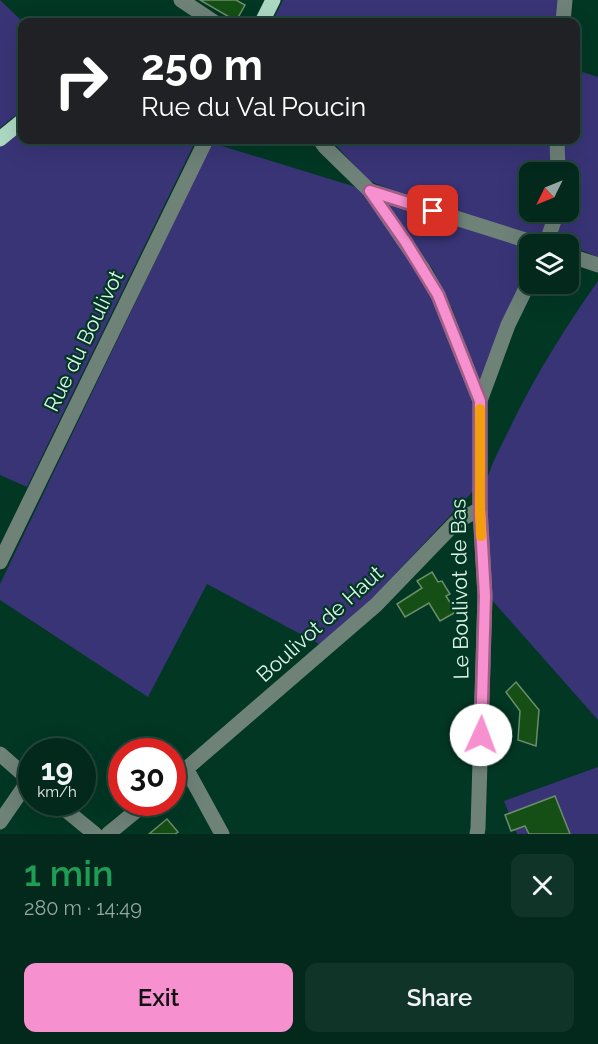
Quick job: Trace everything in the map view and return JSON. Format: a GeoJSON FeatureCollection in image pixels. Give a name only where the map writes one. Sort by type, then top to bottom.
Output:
{"type":"FeatureCollection","features":[{"type":"Feature","properties":{"kind":"main road"},"geometry":{"type":"LineString","coordinates":[[264,18],[273,0]]}},
{"type":"Feature","properties":{"kind":"main road"},"geometry":{"type":"LineString","coordinates":[[0,139],[18,124]]}},
{"type":"Feature","properties":{"kind":"street"},"geometry":{"type":"LineString","coordinates":[[181,0],[208,18]]}},
{"type":"Feature","properties":{"kind":"street"},"geometry":{"type":"LineString","coordinates":[[563,18],[565,0]]}},
{"type":"Feature","properties":{"kind":"street","name":"Rue du Boulivot"},"geometry":{"type":"LineString","coordinates":[[0,562],[204,144]]}},
{"type":"Feature","properties":{"kind":"street","name":"Le Boulivot de Bas"},"geometry":{"type":"LineString","coordinates":[[323,144],[370,191],[411,250],[438,295],[480,401],[480,509],[485,596],[477,834]]}},
{"type":"Feature","properties":{"kind":"street"},"geometry":{"type":"LineString","coordinates":[[557,144],[558,162]]}},
{"type":"Feature","properties":{"kind":"street"},"geometry":{"type":"LineString","coordinates":[[370,191],[519,238]]}},
{"type":"Feature","properties":{"kind":"street"},"geometry":{"type":"LineString","coordinates":[[579,259],[598,265]]}},
{"type":"Feature","properties":{"kind":"street"},"geometry":{"type":"LineString","coordinates":[[480,401],[508,325],[523,294]]}},
{"type":"Feature","properties":{"kind":"street","name":"Boulivot de Haut"},"geometry":{"type":"LineString","coordinates":[[186,770],[376,605],[456,522],[480,509]]}},
{"type":"Feature","properties":{"kind":"street"},"geometry":{"type":"LineString","coordinates":[[0,754],[18,770]]}},
{"type":"Feature","properties":{"kind":"street"},"geometry":{"type":"LineString","coordinates":[[186,770],[222,834]]}},
{"type":"Feature","properties":{"kind":"street"},"geometry":{"type":"LineString","coordinates":[[0,822],[18,797]]}},
{"type":"Feature","properties":{"kind":"street"},"geometry":{"type":"LineString","coordinates":[[73,816],[95,834]]}},
{"type":"Feature","properties":{"kind":"street"},"geometry":{"type":"LineString","coordinates":[[108,834],[130,816]]}},
{"type":"Feature","properties":{"kind":"shaded area"},"geometry":{"type":"Polygon","coordinates":[[[0,0],[19,18],[18,113],[0,128],[0,0]]]}},
{"type":"Feature","properties":{"kind":"shaded area"},"geometry":{"type":"Polygon","coordinates":[[[283,0],[559,0],[557,18],[274,18],[283,0]]]}},
{"type":"Feature","properties":{"kind":"shaded area"},"geometry":{"type":"Polygon","coordinates":[[[580,71],[598,77],[598,257],[579,249],[579,234],[557,234],[560,222],[579,222],[579,162],[563,162],[563,144],[580,144],[580,71]]]}},
{"type":"Feature","properties":{"kind":"shaded area"},"geometry":{"type":"Polygon","coordinates":[[[18,130],[18,144],[194,144],[27,487],[0,475],[0,146],[18,130]]]}},
{"type":"Feature","properties":{"kind":"shaded area"},"geometry":{"type":"Polygon","coordinates":[[[212,144],[356,187],[375,208],[430,291],[463,366],[472,403],[476,488],[371,600],[321,645],[207,584],[148,697],[0,600],[0,584],[212,144]]]}},
{"type":"Feature","properties":{"kind":"shaded area"},"geometry":{"type":"Polygon","coordinates":[[[335,144],[551,144],[551,162],[519,162],[519,222],[545,222],[542,234],[526,234],[393,191],[368,180],[335,144]]]}},
{"type":"Feature","properties":{"kind":"shaded area"},"geometry":{"type":"Polygon","coordinates":[[[385,203],[519,244],[519,291],[502,328],[480,389],[452,308],[432,268],[385,203]]]}},
{"type":"Feature","properties":{"kind":"shaded area"},"geometry":{"type":"Polygon","coordinates":[[[598,281],[598,720],[491,599],[484,492],[494,461],[538,374],[598,281]]]}},
{"type":"Feature","properties":{"kind":"shaded area"},"geometry":{"type":"Polygon","coordinates":[[[598,767],[598,834],[517,834],[504,801],[598,767]]]}},
{"type":"Feature","properties":{"kind":"building"},"geometry":{"type":"Polygon","coordinates":[[[200,0],[236,0],[245,5],[238,18],[231,18],[200,0]]]}},
{"type":"Feature","properties":{"kind":"building"},"geometry":{"type":"Polygon","coordinates":[[[432,572],[438,582],[442,581],[450,594],[446,596],[456,612],[440,621],[429,603],[405,617],[397,604],[422,588],[417,581],[432,572]]]}},
{"type":"Feature","properties":{"kind":"building"},"geometry":{"type":"Polygon","coordinates":[[[516,682],[539,710],[536,746],[518,740],[520,711],[506,692],[516,682]]]}},
{"type":"Feature","properties":{"kind":"building"},"geometry":{"type":"Polygon","coordinates":[[[555,796],[570,834],[529,834],[525,826],[511,831],[505,815],[555,796]]]}},
{"type":"Feature","properties":{"kind":"building"},"geometry":{"type":"Polygon","coordinates":[[[167,819],[178,832],[149,834],[167,819]]]}},
{"type":"Feature","properties":{"kind":"slow traffic"},"geometry":{"type":"LineString","coordinates":[[480,409],[481,536]]}},
{"type":"Feature","properties":{"kind":"route"},"geometry":{"type":"LineString","coordinates":[[433,211],[370,191],[405,241],[438,295],[480,401],[480,509],[485,596],[481,735]]}}]}
